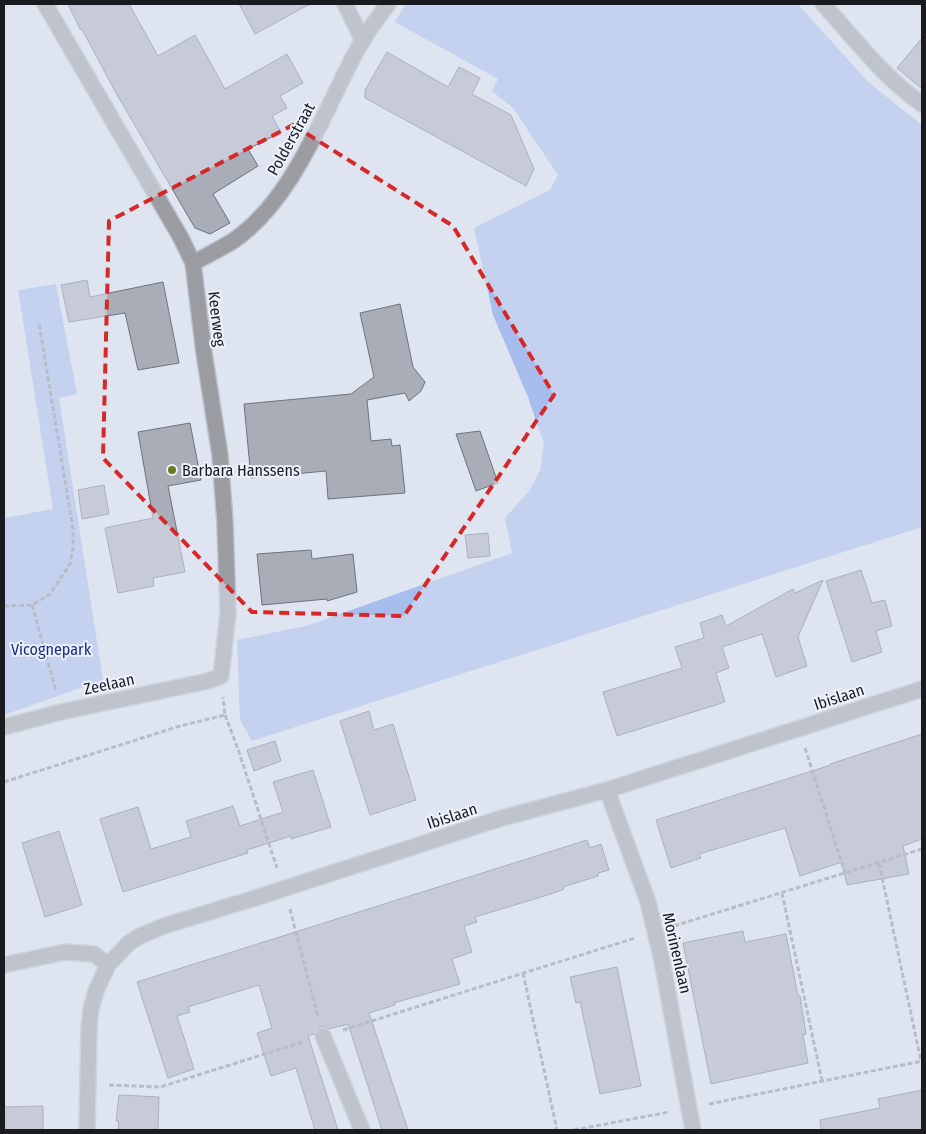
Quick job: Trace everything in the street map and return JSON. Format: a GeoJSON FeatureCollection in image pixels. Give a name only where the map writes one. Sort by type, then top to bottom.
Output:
{"type":"FeatureCollection","features":[{"type":"Feature","properties":{"kind":"street","name":"Keerweg"},"geometry":{"type":"LineString","coordinates":[[45,4],[181,238],[193,263],[202,344],[220,455],[225,524],[228,613],[221,676]]}},
{"type":"Feature","properties":{"kind":"street"},"geometry":{"type":"LineString","coordinates":[[345,4],[363,41]]}},
{"type":"Feature","properties":{"kind":"street","name":"Polderstraat"},"geometry":{"type":"LineString","coordinates":[[193,263],[234,240],[258,219],[283,190],[313,139],[363,41],[388,4]]}},
{"type":"Feature","properties":{"kind":"street"},"geometry":{"type":"LineString","coordinates":[[823,4],[865,53],[889,77],[922,104]]}},
{"type":"Feature","properties":{"kind":"street","name":"Zeelaan"},"geometry":{"type":"LineString","coordinates":[[4,727],[61,712],[208,681],[221,676]]}},
{"type":"Feature","properties":{"kind":"street","name":"Ibislaan"},"geometry":{"type":"LineString","coordinates":[[87,1130],[91,1009],[96,990],[108,965],[129,942],[164,926],[502,818],[607,790],[922,689]]}},
{"type":"Feature","properties":{"kind":"street","name":"Morinenlaan"},"geometry":{"type":"LineString","coordinates":[[607,790],[648,902],[675,1027],[693,1130]]}},
{"type":"Feature","properties":{"kind":"street"},"geometry":{"type":"LineString","coordinates":[[4,965],[65,952],[94,954],[108,965]]}},
{"type":"Feature","properties":{"kind":"street"},"geometry":{"type":"LineString","coordinates":[[324,1036],[362,1130]]}},
{"type":"Feature","properties":{"kind":"path"},"geometry":{"type":"LineString","coordinates":[[4,606],[32,605],[50,594],[70,564],[73,548],[73,529],[39,323]]}},
{"type":"Feature","properties":{"kind":"path"},"geometry":{"type":"LineString","coordinates":[[32,605],[61,712]]}},
{"type":"Feature","properties":{"kind":"path"},"geometry":{"type":"LineString","coordinates":[[221,676],[225,715],[284,889],[324,1036]]}},
{"type":"Feature","properties":{"kind":"path"},"geometry":{"type":"LineString","coordinates":[[4,782],[180,726],[225,715]]}},
{"type":"Feature","properties":{"kind":"path"},"geometry":{"type":"LineString","coordinates":[[799,728],[846,874]]}},
{"type":"Feature","properties":{"kind":"path"},"geometry":{"type":"LineString","coordinates":[[88,1084],[160,1087],[922,850]]}},
{"type":"Feature","properties":{"kind":"path"},"geometry":{"type":"LineString","coordinates":[[574,1130],[921,1061],[879,863]]}},
{"type":"Feature","properties":{"kind":"path"},"geometry":{"type":"LineString","coordinates":[[782,893],[822,1081]]}},
{"type":"Feature","properties":{"kind":"path"},"geometry":{"type":"LineString","coordinates":[[523,973],[557,1130]]}},
{"type":"Feature","properties":{"kind":"highlighted area"},"geometry":{"type":"Polygon","coordinates":[[[293,125],[453,226],[554,395],[404,616],[252,612],[103,458],[109,221],[293,125]]]}},
{"type":"Feature","properties":{"kind":"green space"},"geometry":{"type":"Polygon","coordinates":[[[406,4],[798,4],[868,82],[922,125],[922,527],[252,741],[240,720],[237,640],[306,626],[512,553],[505,518],[529,491],[540,471],[544,444],[528,397],[493,315],[474,228],[550,190],[558,175],[513,108],[492,91],[498,79],[395,22],[406,4]]]}},
{"type":"Feature","properties":{"kind":"green space","name":"Vicognepark"},"geometry":{"type":"Polygon","coordinates":[[[56,284],[77,394],[59,398],[103,680],[4,715],[4,518],[53,509],[18,290],[56,284]]]}},
{"type":"Feature","properties":{"kind":"building"},"geometry":{"type":"Polygon","coordinates":[[[68,4],[129,4],[158,56],[195,35],[225,89],[287,54],[303,83],[280,96],[287,108],[272,116],[281,132],[248,149],[258,166],[213,194],[230,223],[210,234],[195,228],[116,93],[68,4]]]}},
{"type":"Feature","properties":{"kind":"building"},"geometry":{"type":"Polygon","coordinates":[[[239,4],[310,4],[255,34],[239,4]]]}},
{"type":"Feature","properties":{"kind":"building"},"geometry":{"type":"Polygon","coordinates":[[[922,38],[922,89],[897,68],[922,38]]]}},
{"type":"Feature","properties":{"kind":"building"},"geometry":{"type":"Polygon","coordinates":[[[387,52],[448,87],[459,67],[480,78],[472,94],[511,115],[534,169],[526,186],[365,98],[365,90],[387,52]]]}},
{"type":"Feature","properties":{"kind":"building"},"geometry":{"type":"Polygon","coordinates":[[[87,280],[90,297],[163,282],[179,363],[138,370],[125,313],[69,322],[61,285],[87,280]]]}},
{"type":"Feature","properties":{"kind":"building"},"geometry":{"type":"Polygon","coordinates":[[[400,304],[413,367],[425,382],[421,391],[409,401],[405,393],[367,400],[371,441],[391,439],[392,446],[400,445],[405,493],[328,499],[326,471],[251,478],[244,404],[351,394],[374,377],[360,313],[400,304]]]}},
{"type":"Feature","properties":{"kind":"building"},"geometry":{"type":"Polygon","coordinates":[[[190,423],[201,480],[168,486],[185,572],[153,578],[154,586],[118,593],[105,528],[153,518],[138,432],[190,423]]]}},
{"type":"Feature","properties":{"kind":"building"},"geometry":{"type":"Polygon","coordinates":[[[480,431],[498,483],[476,491],[456,434],[480,431]]]}},
{"type":"Feature","properties":{"kind":"building"},"geometry":{"type":"Polygon","coordinates":[[[104,485],[109,514],[82,519],[78,490],[104,485]]]}},
{"type":"Feature","properties":{"kind":"building"},"geometry":{"type":"Polygon","coordinates":[[[488,533],[490,556],[468,558],[465,535],[488,533]]]}},
{"type":"Feature","properties":{"kind":"building"},"geometry":{"type":"Polygon","coordinates":[[[311,550],[312,559],[353,554],[357,592],[327,601],[327,599],[262,605],[257,554],[311,550]]]}},
{"type":"Feature","properties":{"kind":"building"},"geometry":{"type":"Polygon","coordinates":[[[861,570],[872,603],[885,600],[892,626],[876,631],[882,652],[852,662],[826,581],[861,570]]]}},
{"type":"Feature","properties":{"kind":"building"},"geometry":{"type":"Polygon","coordinates":[[[823,580],[798,637],[807,666],[776,677],[762,634],[722,647],[729,668],[716,673],[725,702],[617,736],[603,692],[682,668],[675,647],[704,638],[700,623],[722,615],[726,626],[793,589],[795,593],[823,580]]]}},
{"type":"Feature","properties":{"kind":"building"},"geometry":{"type":"Polygon","coordinates":[[[369,711],[374,730],[393,724],[416,800],[370,815],[340,721],[369,711]]]}},
{"type":"Feature","properties":{"kind":"building"},"geometry":{"type":"Polygon","coordinates":[[[922,734],[922,839],[903,846],[909,874],[847,885],[842,862],[800,876],[785,828],[699,854],[701,858],[671,868],[656,820],[831,765],[922,734]]]}},
{"type":"Feature","properties":{"kind":"building"},"geometry":{"type":"Polygon","coordinates":[[[275,741],[281,761],[254,771],[247,750],[275,741]]]}},
{"type":"Feature","properties":{"kind":"building"},"geometry":{"type":"Polygon","coordinates":[[[313,770],[331,827],[291,839],[291,836],[247,850],[248,853],[123,892],[100,819],[138,807],[151,849],[191,837],[186,821],[233,806],[240,826],[283,812],[273,782],[313,770]]]}},
{"type":"Feature","properties":{"kind":"building"},"geometry":{"type":"Polygon","coordinates":[[[59,831],[82,905],[45,917],[22,843],[59,831]]]}},
{"type":"Feature","properties":{"kind":"building"},"geometry":{"type":"Polygon","coordinates":[[[587,840],[590,848],[601,844],[609,870],[598,873],[598,876],[563,887],[564,889],[551,894],[475,917],[477,922],[464,926],[472,952],[452,959],[460,984],[394,1003],[395,1005],[369,1013],[408,1130],[382,1130],[348,1024],[329,1029],[320,1027],[314,1034],[308,1036],[338,1130],[315,1130],[296,1068],[271,1076],[257,1033],[272,1028],[259,985],[188,1007],[190,1012],[177,1016],[194,1069],[168,1078],[137,982],[587,840]]]}},
{"type":"Feature","properties":{"kind":"building"},"geometry":{"type":"Polygon","coordinates":[[[743,931],[745,942],[786,934],[798,996],[800,996],[806,1034],[803,1035],[808,1063],[711,1084],[683,943],[743,931]]]}},
{"type":"Feature","properties":{"kind":"building"},"geometry":{"type":"Polygon","coordinates":[[[617,967],[641,1086],[600,1094],[580,1002],[576,1003],[570,977],[617,967]]]}},
{"type":"Feature","properties":{"kind":"building"},"geometry":{"type":"Polygon","coordinates":[[[922,1090],[922,1130],[821,1130],[820,1120],[880,1108],[878,1099],[922,1090]]]}},
{"type":"Feature","properties":{"kind":"building"},"geometry":{"type":"Polygon","coordinates":[[[119,1095],[159,1097],[158,1130],[118,1130],[119,1121],[116,1121],[119,1095]]]}},
{"type":"Feature","properties":{"kind":"building"},"geometry":{"type":"Polygon","coordinates":[[[43,1106],[43,1130],[4,1130],[4,1107],[43,1106]]]}},
{"type":"Feature","properties":{"kind":"place","name":"Barbara Hanssens"},"geometry":{"type":"Point","coordinates":[172,470]}}]}
